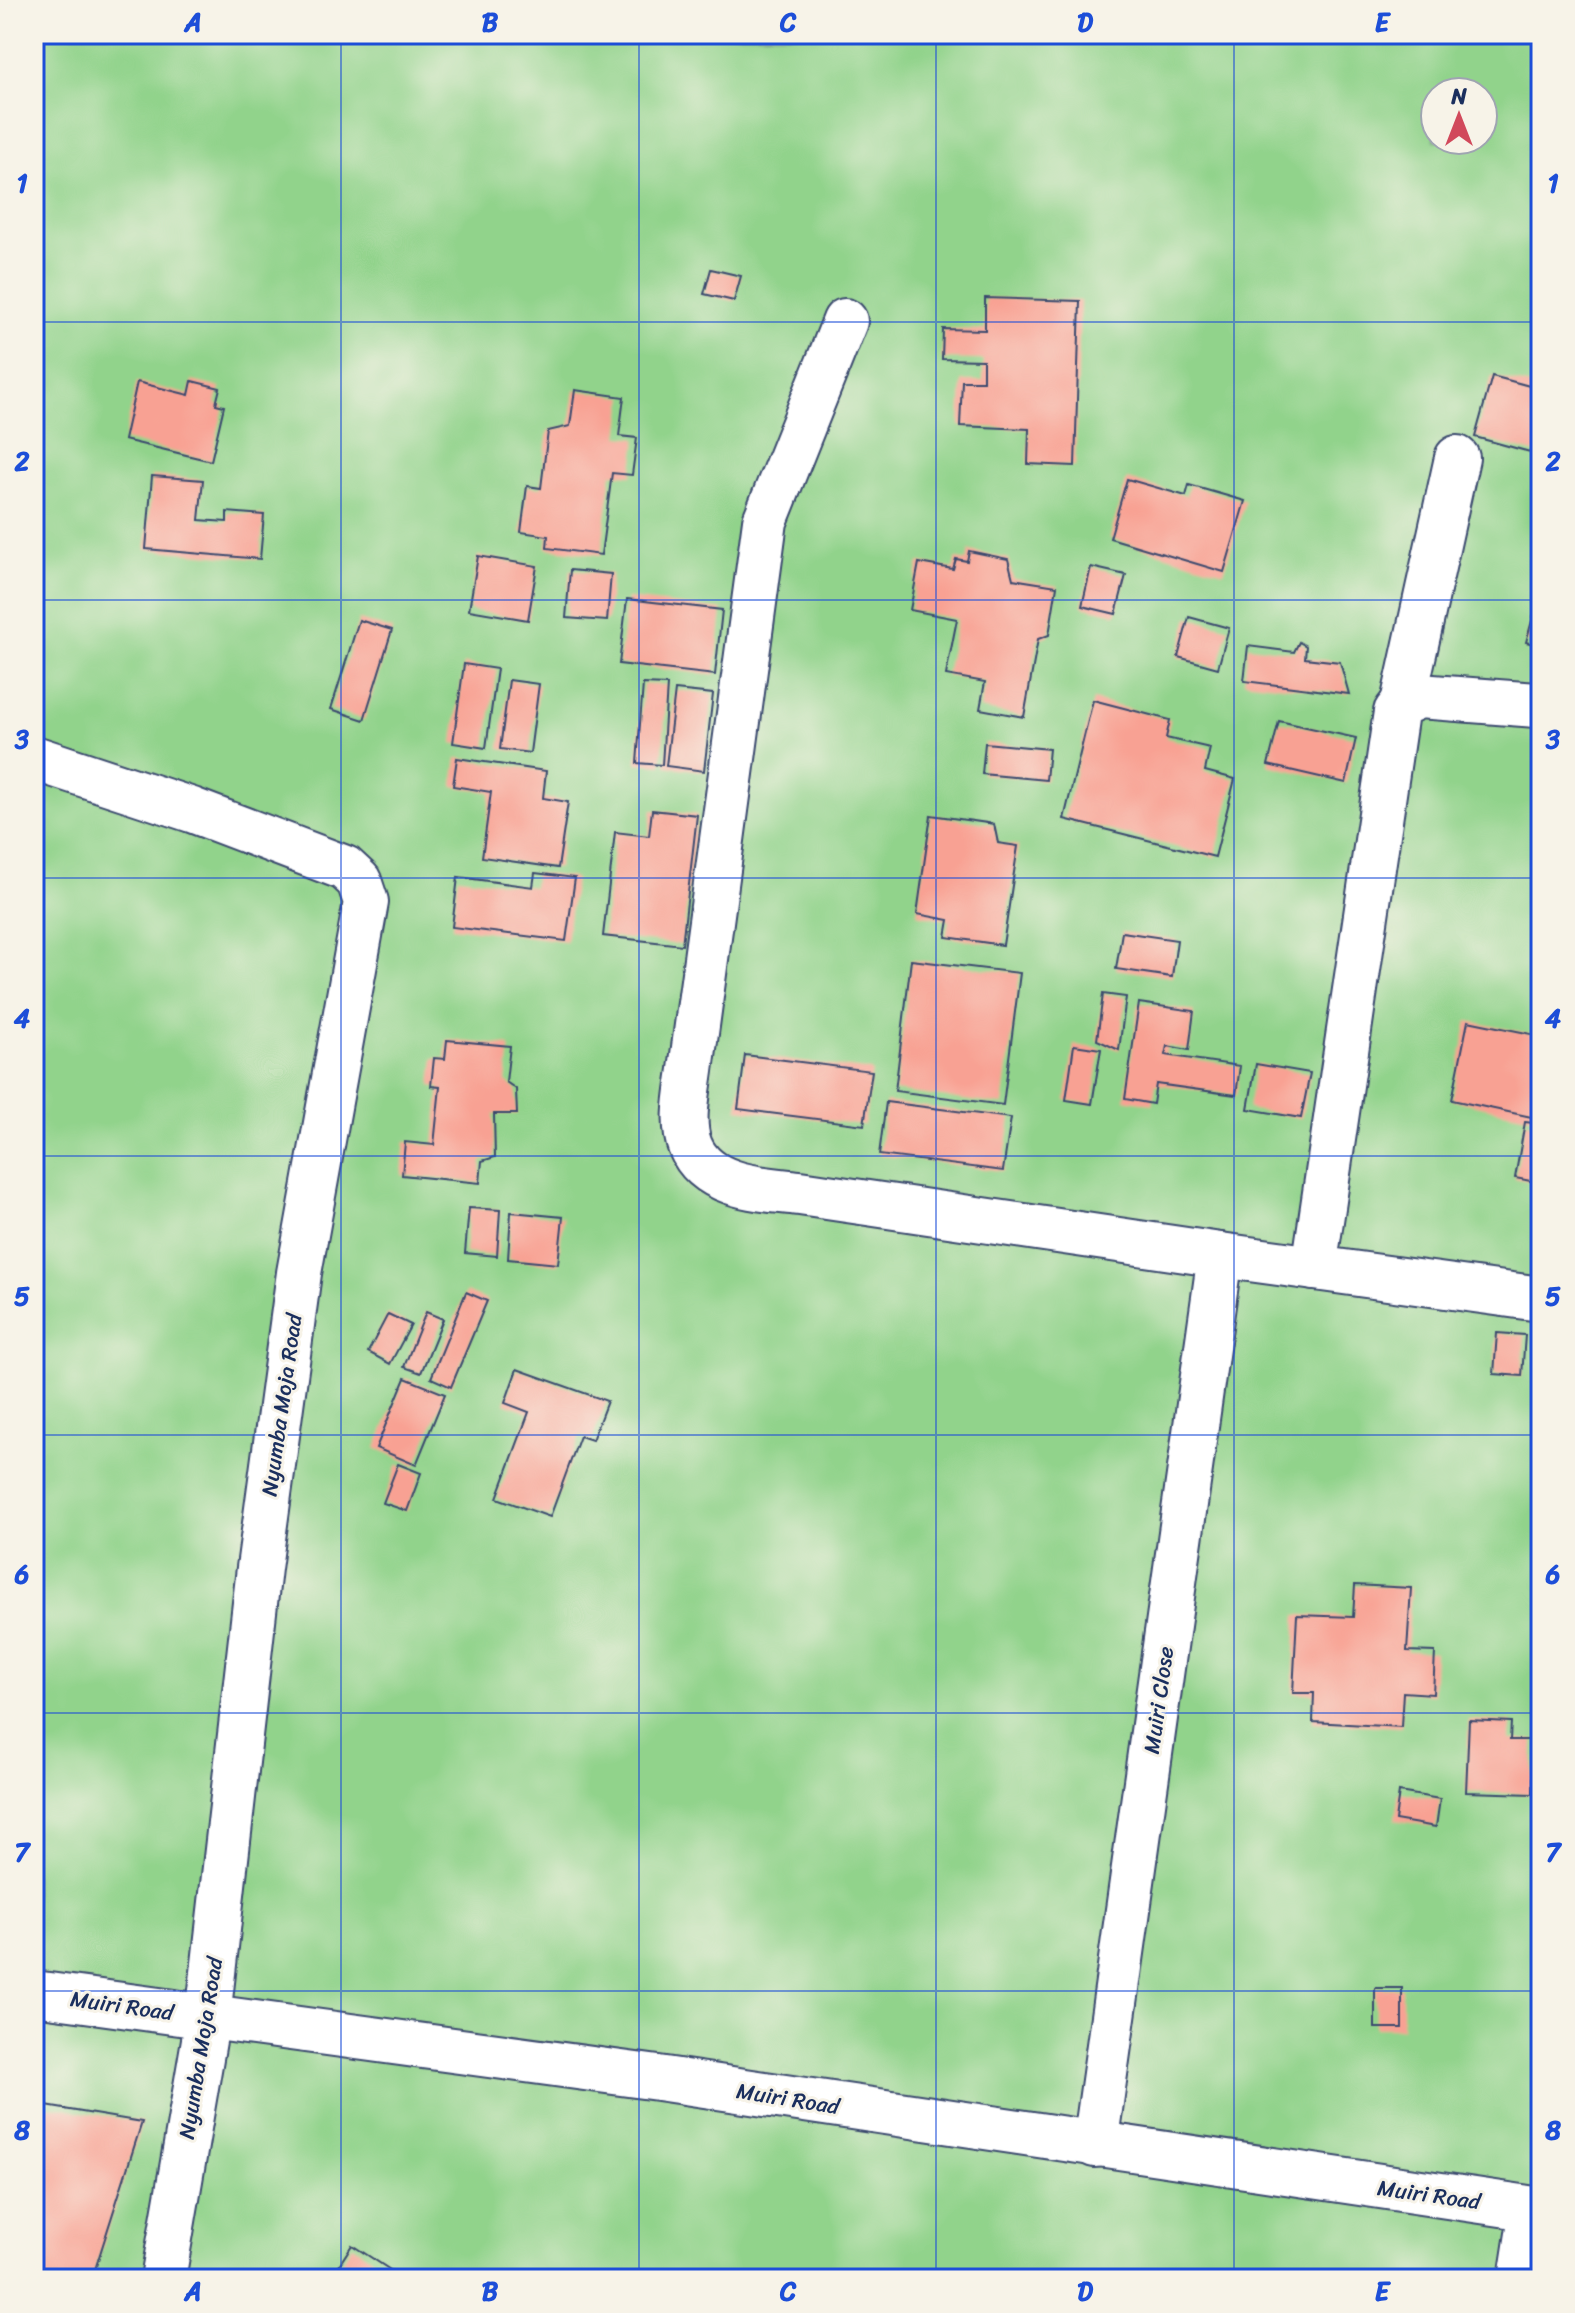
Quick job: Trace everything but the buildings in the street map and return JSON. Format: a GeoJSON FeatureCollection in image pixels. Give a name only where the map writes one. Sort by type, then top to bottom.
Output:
{"type":"FeatureCollection","features":[{"type":"Feature","properties":{"kind":"street"},"geometry":{"type":"LineString","coordinates":[[845,321],[765,521],[686,1110],[689,1145],[697,1157],[717,1176],[745,1188],[800,1193],[1541,1299]]}},
{"type":"Feature","properties":{"kind":"street"},"geometry":{"type":"LineString","coordinates":[[1314,1268],[1396,712],[1403,703],[1457,458]]}},
{"type":"Feature","properties":{"kind":"street"},"geometry":{"type":"LineString","coordinates":[[1403,703],[1419,696],[1432,696],[1537,705]]}},
{"type":"Feature","properties":{"kind":"street","name":"Nyumba Moja Road"},"geometry":{"type":"LineString","coordinates":[[34,758],[192,810],[345,868],[359,881],[366,902],[297,1289],[257,1582],[208,2017],[163,2279]]}},
{"type":"Feature","properties":{"kind":"street","name":"Muiri Close"},"geometry":{"type":"LineString","coordinates":[[1095,2145],[1220,1255]]}},
{"type":"Feature","properties":{"kind":"street","name":"Muiri Road"},"geometry":{"type":"LineString","coordinates":[[34,1993],[658,2078],[1536,2210]]}},
{"type":"Feature","properties":{"kind":"street"},"geometry":{"type":"LineString","coordinates":[[1521,2279],[1536,2210]]}},
{"type":"Feature","properties":{"kind":"green space"},"geometry":{"type":"Polygon","coordinates":[[[34,34],[1541,34],[1541,2279],[34,2279],[34,34]]]}}]}
